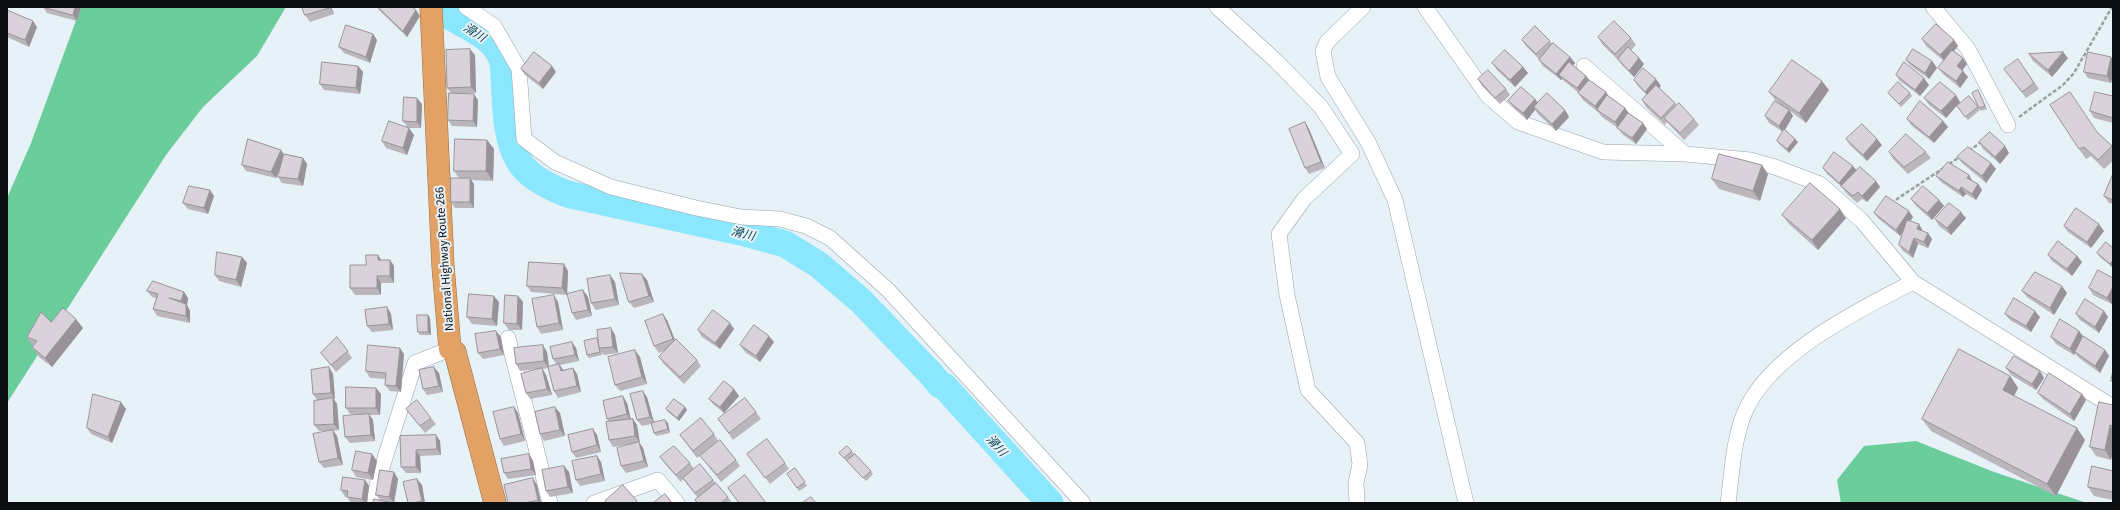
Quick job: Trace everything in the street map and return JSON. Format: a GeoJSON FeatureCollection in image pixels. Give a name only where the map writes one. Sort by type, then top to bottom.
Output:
{"type":"FeatureCollection","features":[{"type":"Feature","properties":{"kind":"highway","name":"National Highway Route 266"},"geometry":{"type":"LineString","coordinates":[[431,7],[443,266],[450,349],[455,352],[494,503]]}},
{"type":"Feature","properties":{"kind":"street"},"geometry":{"type":"LineString","coordinates":[[466,7],[494,26],[519,69],[524,139],[554,162],[611,187],[696,208],[742,217],[780,219],[806,226],[830,238],[888,290],[1082,503]]}},
{"type":"Feature","properties":{"kind":"street"},"geometry":{"type":"LineString","coordinates":[[1216,7],[1276,61],[1321,107],[1352,154],[1304,199],[1279,234],[1287,295],[1308,390],[1357,443],[1360,464],[1356,483],[1357,503]]}},
{"type":"Feature","properties":{"kind":"street"},"geometry":{"type":"LineString","coordinates":[[1363,7],[1327,42],[1323,51],[1328,77],[1368,142],[1395,200],[1466,503]]}},
{"type":"Feature","properties":{"kind":"street"},"geometry":{"type":"LineString","coordinates":[[1425,7],[1486,95],[1518,122],[1603,152],[1685,154],[1750,160],[1775,167],[1820,184],[1862,222],[1913,282],[2113,407]]}},
{"type":"Feature","properties":{"kind":"street"},"geometry":{"type":"LineString","coordinates":[[1933,7],[1968,49],[2008,125]]}},
{"type":"Feature","properties":{"kind":"street"},"geometry":{"type":"LineString","coordinates":[[1584,66],[1685,154]]}},
{"type":"Feature","properties":{"kind":"street"},"geometry":{"type":"LineString","coordinates":[[1728,503],[1735,449],[1744,414],[1759,388],[1792,354],[1855,312],[1913,282]]}},
{"type":"Feature","properties":{"kind":"street"},"geometry":{"type":"LineString","coordinates":[[508,338],[550,503]]}},
{"type":"Feature","properties":{"kind":"street"},"geometry":{"type":"LineString","coordinates":[[374,503],[378,480],[415,363],[450,349]]}},
{"type":"Feature","properties":{"kind":"street"},"geometry":{"type":"LineString","coordinates":[[594,503],[658,480],[677,503]]}},
{"type":"Feature","properties":{"kind":"path"},"geometry":{"type":"LineString","coordinates":[[2008,125],[2063,85],[2074,73],[2112,7]]}},
{"type":"Feature","properties":{"kind":"path"},"geometry":{"type":"LineString","coordinates":[[1885,206],[1982,142]]}},
{"type":"Feature","properties":{"kind":"green space"},"geometry":{"type":"Polygon","coordinates":[[[81,7],[286,7],[257,56],[203,107],[166,155],[7,403],[7,198],[31,143],[81,7]]]}},
{"type":"Feature","properties":{"kind":"green space"},"geometry":{"type":"Polygon","coordinates":[[[1916,441],[1994,472],[2087,503],[1841,503],[1837,480],[1864,446],[1916,441]]]}},
{"type":"Feature","properties":{"kind":"building"},"geometry":{"type":"Polygon","coordinates":[[[43,7],[75,7],[73,15],[43,7]]]}},
{"type":"Feature","properties":{"kind":"building"},"geometry":{"type":"Polygon","coordinates":[[[302,7],[329,7],[329,8],[305,15],[302,7]]]}},
{"type":"Feature","properties":{"kind":"building"},"geometry":{"type":"Polygon","coordinates":[[[378,7],[412,7],[416,10],[403,31],[378,7]]]}},
{"type":"Feature","properties":{"kind":"building"},"geometry":{"type":"Polygon","coordinates":[[[7,10],[33,21],[25,40],[7,33],[7,10]]]}},
{"type":"Feature","properties":{"kind":"building"},"geometry":{"type":"Polygon","coordinates":[[[1614,21],[1631,38],[1615,54],[1598,37],[1614,21]]]}},
{"type":"Feature","properties":{"kind":"building"},"geometry":{"type":"Polygon","coordinates":[[[1936,24],[1954,40],[1940,55],[1922,39],[1936,24]]]}},
{"type":"Feature","properties":{"kind":"building"},"geometry":{"type":"Polygon","coordinates":[[[346,25],[373,34],[366,57],[339,47],[346,25]]]}},
{"type":"Feature","properties":{"kind":"building"},"geometry":{"type":"Polygon","coordinates":[[[1535,26],[1550,41],[1536,54],[1522,40],[1535,26]]]}},
{"type":"Feature","properties":{"kind":"building"},"geometry":{"type":"Polygon","coordinates":[[[1553,43],[1570,57],[1556,74],[1539,60],[1553,43]]]}},
{"type":"Feature","properties":{"kind":"building"},"geometry":{"type":"Polygon","coordinates":[[[1628,47],[1639,58],[1629,71],[1618,59],[1628,47]]]}},
{"type":"Feature","properties":{"kind":"building"},"geometry":{"type":"Polygon","coordinates":[[[470,49],[471,87],[447,88],[446,50],[470,49]]]}},
{"type":"Feature","properties":{"kind":"building"},"geometry":{"type":"Polygon","coordinates":[[[1913,49],[1932,61],[1925,73],[1906,60],[1913,49]]]}},
{"type":"Feature","properties":{"kind":"building"},"geometry":{"type":"Polygon","coordinates":[[[1505,50],[1523,67],[1510,80],[1492,63],[1505,50]]]}},
{"type":"Feature","properties":{"kind":"building"},"geometry":{"type":"Polygon","coordinates":[[[1952,50],[1963,58],[1957,66],[1963,71],[1956,81],[1938,68],[1952,50]]]}},
{"type":"Feature","properties":{"kind":"building"},"geometry":{"type":"Polygon","coordinates":[[[534,52],[552,66],[539,83],[521,69],[534,52]]]}},
{"type":"Feature","properties":{"kind":"building"},"geometry":{"type":"Polygon","coordinates":[[[2063,52],[2048,70],[2029,54],[2063,52]]]}},
{"type":"Feature","properties":{"kind":"building"},"geometry":{"type":"Polygon","coordinates":[[[2088,52],[2111,57],[2107,76],[2084,72],[2088,52]]]}},
{"type":"Feature","properties":{"kind":"building"},"geometry":{"type":"Polygon","coordinates":[[[2018,59],[2034,83],[2022,92],[2004,69],[2018,59]]]}},
{"type":"Feature","properties":{"kind":"building"},"geometry":{"type":"Polygon","coordinates":[[[1792,60],[1822,81],[1799,113],[1769,92],[1792,60]]]}},
{"type":"Feature","properties":{"kind":"building"},"geometry":{"type":"Polygon","coordinates":[[[322,62],[358,66],[356,88],[320,84],[322,62]]]}},
{"type":"Feature","properties":{"kind":"building"},"geometry":{"type":"Polygon","coordinates":[[[1569,62],[1586,76],[1577,88],[1559,75],[1569,62]]]}},
{"type":"Feature","properties":{"kind":"building"},"geometry":{"type":"Polygon","coordinates":[[[1904,62],[1924,78],[1915,90],[1896,75],[1904,62]]]}},
{"type":"Feature","properties":{"kind":"building"},"geometry":{"type":"Polygon","coordinates":[[[1643,68],[1656,79],[1645,92],[1634,80],[1643,68]]]}},
{"type":"Feature","properties":{"kind":"building"},"geometry":{"type":"Polygon","coordinates":[[[1488,70],[1506,89],[1495,98],[1478,79],[1488,70]]]}},
{"type":"Feature","properties":{"kind":"building"},"geometry":{"type":"Polygon","coordinates":[[[1589,80],[1606,92],[1595,106],[1578,93],[1589,80]]]}},
{"type":"Feature","properties":{"kind":"building"},"geometry":{"type":"Polygon","coordinates":[[[1898,82],[1910,93],[1899,104],[1888,93],[1898,82]]]}},
{"type":"Feature","properties":{"kind":"building"},"geometry":{"type":"Polygon","coordinates":[[[1940,82],[1956,95],[1941,111],[1924,98],[1940,82]]]}},
{"type":"Feature","properties":{"kind":"building"},"geometry":{"type":"Polygon","coordinates":[[[1656,85],[1675,103],[1661,118],[1642,100],[1656,85]]]}},
{"type":"Feature","properties":{"kind":"building"},"geometry":{"type":"Polygon","coordinates":[[[1521,87],[1535,99],[1523,113],[1508,101],[1521,87]]]}},
{"type":"Feature","properties":{"kind":"building"},"geometry":{"type":"Polygon","coordinates":[[[1978,90],[1985,106],[1979,108],[1972,93],[1978,90]]]}},
{"type":"Feature","properties":{"kind":"building"},"geometry":{"type":"Polygon","coordinates":[[[2070,92],[2097,132],[2112,146],[2098,160],[2084,147],[2079,149],[2050,105],[2070,92]]]}},
{"type":"Feature","properties":{"kind":"building"},"geometry":{"type":"Polygon","coordinates":[[[2095,92],[2113,96],[2113,118],[2090,111],[2095,92]]]}},
{"type":"Feature","properties":{"kind":"building"},"geometry":{"type":"Polygon","coordinates":[[[449,93],[474,94],[473,121],[448,120],[449,93]]]}},
{"type":"Feature","properties":{"kind":"building"},"geometry":{"type":"Polygon","coordinates":[[[1547,93],[1565,110],[1552,124],[1534,107],[1547,93]]]}},
{"type":"Feature","properties":{"kind":"building"},"geometry":{"type":"Polygon","coordinates":[[[1607,95],[1625,108],[1615,122],[1597,110],[1607,95]]]}},
{"type":"Feature","properties":{"kind":"building"},"geometry":{"type":"Polygon","coordinates":[[[1969,96],[1978,107],[1965,117],[1957,106],[1969,96]]]}},
{"type":"Feature","properties":{"kind":"building"},"geometry":{"type":"Polygon","coordinates":[[[404,97],[417,98],[417,122],[403,121],[404,97]]]}},
{"type":"Feature","properties":{"kind":"building"},"geometry":{"type":"Polygon","coordinates":[[[1775,101],[1789,110],[1779,126],[1765,116],[1775,101]]]}},
{"type":"Feature","properties":{"kind":"building"},"geometry":{"type":"Polygon","coordinates":[[[1920,101],[1943,121],[1929,137],[1907,119],[1920,101]]]}},
{"type":"Feature","properties":{"kind":"building"},"geometry":{"type":"Polygon","coordinates":[[[1679,103],[1694,119],[1680,133],[1664,118],[1679,103]]]}},
{"type":"Feature","properties":{"kind":"building"},"geometry":{"type":"Polygon","coordinates":[[[1628,113],[1643,123],[1632,138],[1617,128],[1628,113]]]}},
{"type":"Feature","properties":{"kind":"building"},"geometry":{"type":"Polygon","coordinates":[[[389,121],[409,128],[403,148],[382,141],[389,121]]]}},
{"type":"Feature","properties":{"kind":"building"},"geometry":{"type":"Polygon","coordinates":[[[1305,122],[1321,162],[1305,168],[1289,129],[1305,122]]]}},
{"type":"Feature","properties":{"kind":"building"},"geometry":{"type":"Polygon","coordinates":[[[1862,124],[1877,139],[1863,155],[1846,139],[1862,124]]]}},
{"type":"Feature","properties":{"kind":"building"},"geometry":{"type":"Polygon","coordinates":[[[1784,129],[1795,139],[1787,149],[1777,141],[1784,129]]]}},
{"type":"Feature","properties":{"kind":"building"},"geometry":{"type":"Polygon","coordinates":[[[1990,132],[2005,146],[1995,157],[1979,142],[1990,132]]]}},
{"type":"Feature","properties":{"kind":"building"},"geometry":{"type":"Polygon","coordinates":[[[1906,134],[1926,152],[1904,167],[1889,152],[1906,134]]]}},
{"type":"Feature","properties":{"kind":"building"},"geometry":{"type":"Polygon","coordinates":[[[248,139],[281,150],[271,172],[242,165],[248,139]]]}},
{"type":"Feature","properties":{"kind":"building"},"geometry":{"type":"Polygon","coordinates":[[[455,139],[487,140],[486,171],[454,171],[455,139]]]}},
{"type":"Feature","properties":{"kind":"building"},"geometry":{"type":"Polygon","coordinates":[[[1968,147],[1991,163],[1982,176],[1957,157],[1968,147]]]}},
{"type":"Feature","properties":{"kind":"building"},"geometry":{"type":"Polygon","coordinates":[[[1834,152],[1853,166],[1839,183],[1823,168],[1834,152]]]}},
{"type":"Feature","properties":{"kind":"building"},"geometry":{"type":"Polygon","coordinates":[[[284,154],[303,158],[298,179],[278,177],[284,154]]]}},
{"type":"Feature","properties":{"kind":"building"},"geometry":{"type":"Polygon","coordinates":[[[1719,154],[1762,165],[1753,191],[1712,179],[1719,154]]]}},
{"type":"Feature","properties":{"kind":"building"},"geometry":{"type":"Polygon","coordinates":[[[1948,162],[1969,175],[1967,178],[1978,184],[1972,194],[1961,187],[1959,191],[1936,176],[1948,162]]]}},
{"type":"Feature","properties":{"kind":"building"},"geometry":{"type":"Polygon","coordinates":[[[1860,167],[1876,181],[1862,196],[1858,192],[1853,196],[1841,186],[1860,167]]]}},
{"type":"Feature","properties":{"kind":"building"},"geometry":{"type":"Polygon","coordinates":[[[2113,174],[2113,200],[2104,196],[2113,174]]]}},
{"type":"Feature","properties":{"kind":"building"},"geometry":{"type":"Polygon","coordinates":[[[451,178],[470,178],[470,202],[451,202],[451,178]]]}},
{"type":"Feature","properties":{"kind":"building"},"geometry":{"type":"Polygon","coordinates":[[[1810,183],[1840,209],[1812,240],[1782,215],[1810,183]]]}},
{"type":"Feature","properties":{"kind":"building"},"geometry":{"type":"Polygon","coordinates":[[[189,186],[210,190],[204,208],[183,203],[189,186]]]}},
{"type":"Feature","properties":{"kind":"building"},"geometry":{"type":"Polygon","coordinates":[[[1923,186],[1939,200],[1927,213],[1911,199],[1923,186]]]}},
{"type":"Feature","properties":{"kind":"building"},"geometry":{"type":"Polygon","coordinates":[[[1886,196],[1909,211],[1896,230],[1874,213],[1886,196]]]}},
{"type":"Feature","properties":{"kind":"building"},"geometry":{"type":"Polygon","coordinates":[[[1949,203],[1961,212],[1947,228],[1935,219],[1949,203]]]}},
{"type":"Feature","properties":{"kind":"building"},"geometry":{"type":"Polygon","coordinates":[[[2076,208],[2099,224],[2087,242],[2064,226],[2076,208]]]}},
{"type":"Feature","properties":{"kind":"building"},"geometry":{"type":"Polygon","coordinates":[[[1907,220],[1919,224],[1917,229],[1928,233],[1924,242],[1914,238],[1909,252],[1899,245],[1907,220]]]}},
{"type":"Feature","properties":{"kind":"building"},"geometry":{"type":"Polygon","coordinates":[[[2058,241],[2077,256],[2067,269],[2048,255],[2058,241]]]}},
{"type":"Feature","properties":{"kind":"building"},"geometry":{"type":"Polygon","coordinates":[[[2106,242],[2113,248],[2113,260],[2110,264],[2097,253],[2106,242]]]}},
{"type":"Feature","properties":{"kind":"building"},"geometry":{"type":"Polygon","coordinates":[[[217,252],[242,257],[236,280],[215,275],[217,252]]]}},
{"type":"Feature","properties":{"kind":"building"},"geometry":{"type":"Polygon","coordinates":[[[366,255],[378,255],[378,260],[390,260],[390,276],[377,276],[377,288],[350,288],[350,265],[366,265],[366,255]]]}},
{"type":"Feature","properties":{"kind":"building"},"geometry":{"type":"Polygon","coordinates":[[[529,262],[564,264],[562,288],[527,286],[529,262]]]}},
{"type":"Feature","properties":{"kind":"building"},"geometry":{"type":"Polygon","coordinates":[[[2098,270],[2113,278],[2113,287],[2107,298],[2089,288],[2098,270]]]}},
{"type":"Feature","properties":{"kind":"building"},"geometry":{"type":"Polygon","coordinates":[[[2035,272],[2062,286],[2050,308],[2022,291],[2035,272]]]}},
{"type":"Feature","properties":{"kind":"building"},"geometry":{"type":"Polygon","coordinates":[[[620,273],[642,274],[649,296],[629,302],[620,273]]]}},
{"type":"Feature","properties":{"kind":"building"},"geometry":{"type":"Polygon","coordinates":[[[610,275],[615,299],[591,303],[587,279],[610,275]]]}},
{"type":"Feature","properties":{"kind":"building"},"geometry":{"type":"Polygon","coordinates":[[[153,281],[184,292],[181,301],[169,298],[186,304],[186,316],[153,309],[158,294],[147,291],[153,281]]]}},
{"type":"Feature","properties":{"kind":"building"},"geometry":{"type":"Polygon","coordinates":[[[583,290],[588,310],[572,313],[567,294],[583,290]]]}},
{"type":"Feature","properties":{"kind":"building"},"geometry":{"type":"Polygon","coordinates":[[[469,294],[494,296],[492,319],[467,317],[469,294]]]}},
{"type":"Feature","properties":{"kind":"building"},"geometry":{"type":"Polygon","coordinates":[[[505,295],[518,296],[517,324],[504,323],[505,295]]]}},
{"type":"Feature","properties":{"kind":"building"},"geometry":{"type":"Polygon","coordinates":[[[554,295],[559,323],[537,327],[532,299],[554,295]]]}},
{"type":"Feature","properties":{"kind":"building"},"geometry":{"type":"Polygon","coordinates":[[[2014,298],[2035,311],[2026,326],[2005,314],[2014,298]]]}},
{"type":"Feature","properties":{"kind":"building"},"geometry":{"type":"Polygon","coordinates":[[[2085,299],[2104,311],[2095,327],[2076,314],[2085,299]]]}},
{"type":"Feature","properties":{"kind":"building"},"geometry":{"type":"Polygon","coordinates":[[[387,307],[389,324],[367,326],[365,310],[387,307]]]}},
{"type":"Feature","properties":{"kind":"building"},"geometry":{"type":"Polygon","coordinates":[[[63,308],[76,319],[45,358],[32,347],[37,341],[27,337],[41,312],[51,322],[63,308]]]}},
{"type":"Feature","properties":{"kind":"building"},"geometry":{"type":"Polygon","coordinates":[[[713,310],[730,323],[715,343],[698,330],[713,310]]]}},
{"type":"Feature","properties":{"kind":"building"},"geometry":{"type":"Polygon","coordinates":[[[663,314],[673,339],[654,346],[645,321],[663,314]]]}},
{"type":"Feature","properties":{"kind":"building"},"geometry":{"type":"Polygon","coordinates":[[[417,315],[428,315],[428,332],[418,332],[417,315]]]}},
{"type":"Feature","properties":{"kind":"building"},"geometry":{"type":"Polygon","coordinates":[[[2060,319],[2079,331],[2070,349],[2051,337],[2060,319]]]}},
{"type":"Feature","properties":{"kind":"building"},"geometry":{"type":"Polygon","coordinates":[[[754,325],[769,336],[756,356],[740,345],[754,325]]]}},
{"type":"Feature","properties":{"kind":"building"},"geometry":{"type":"Polygon","coordinates":[[[611,328],[613,347],[599,348],[597,330],[611,328]]]}},
{"type":"Feature","properties":{"kind":"building"},"geometry":{"type":"Polygon","coordinates":[[[496,331],[500,349],[478,353],[475,334],[496,331]]]}},
{"type":"Feature","properties":{"kind":"building"},"geometry":{"type":"Polygon","coordinates":[[[2083,336],[2105,350],[2095,366],[2075,352],[2083,336]]]}},
{"type":"Feature","properties":{"kind":"building"},"geometry":{"type":"Polygon","coordinates":[[[337,337],[348,351],[331,365],[321,353],[337,337]]]}},
{"type":"Feature","properties":{"kind":"building"},"geometry":{"type":"Polygon","coordinates":[[[597,338],[600,352],[587,355],[584,341],[597,338]]]}},
{"type":"Feature","properties":{"kind":"building"},"geometry":{"type":"Polygon","coordinates":[[[676,339],[697,360],[680,377],[659,357],[676,339]]]}},
{"type":"Feature","properties":{"kind":"building"},"geometry":{"type":"Polygon","coordinates":[[[572,342],[575,355],[553,359],[550,347],[572,342]]]}},
{"type":"Feature","properties":{"kind":"building"},"geometry":{"type":"Polygon","coordinates":[[[368,345],[400,348],[396,386],[385,385],[386,373],[366,371],[368,345]]]}},
{"type":"Feature","properties":{"kind":"building"},"geometry":{"type":"Polygon","coordinates":[[[543,345],[544,361],[516,364],[514,348],[543,345]]]}},
{"type":"Feature","properties":{"kind":"building"},"geometry":{"type":"Polygon","coordinates":[[[1959,349],[2010,376],[2003,390],[2077,428],[2047,484],[1922,419],[1959,349]]]}},
{"type":"Feature","properties":{"kind":"building"},"geometry":{"type":"Polygon","coordinates":[[[635,350],[642,377],[615,385],[608,357],[635,350]]]}},
{"type":"Feature","properties":{"kind":"building"},"geometry":{"type":"Polygon","coordinates":[[[2014,356],[2040,371],[2032,384],[2006,368],[2014,356]]]}},
{"type":"Feature","properties":{"kind":"building"},"geometry":{"type":"Polygon","coordinates":[[[559,364],[561,371],[573,368],[577,386],[554,391],[548,367],[559,364]]]}},
{"type":"Feature","properties":{"kind":"building"},"geometry":{"type":"Polygon","coordinates":[[[329,367],[331,393],[313,394],[311,370],[329,367]]]}},
{"type":"Feature","properties":{"kind":"building"},"geometry":{"type":"Polygon","coordinates":[[[434,367],[439,386],[423,389],[419,370],[434,367]]]}},
{"type":"Feature","properties":{"kind":"building"},"geometry":{"type":"Polygon","coordinates":[[[542,368],[547,389],[526,393],[521,374],[542,368]]]}},
{"type":"Feature","properties":{"kind":"building"},"geometry":{"type":"Polygon","coordinates":[[[2049,373],[2082,394],[2070,414],[2038,393],[2049,373]]]}},
{"type":"Feature","properties":{"kind":"building"},"geometry":{"type":"Polygon","coordinates":[[[724,381],[734,389],[720,407],[709,399],[724,381]]]}},
{"type":"Feature","properties":{"kind":"building"},"geometry":{"type":"Polygon","coordinates":[[[346,387],[376,388],[376,408],[346,408],[346,387]]]}},
{"type":"Feature","properties":{"kind":"building"},"geometry":{"type":"Polygon","coordinates":[[[643,391],[650,417],[637,420],[630,394],[643,391]]]}},
{"type":"Feature","properties":{"kind":"building"},"geometry":{"type":"Polygon","coordinates":[[[93,394],[121,402],[108,437],[87,428],[93,394]]]}},
{"type":"Feature","properties":{"kind":"building"},"geometry":{"type":"Polygon","coordinates":[[[623,396],[627,414],[607,419],[603,401],[623,396]]]}},
{"type":"Feature","properties":{"kind":"building"},"geometry":{"type":"Polygon","coordinates":[[[333,398],[334,424],[314,425],[314,401],[333,398]]]}},
{"type":"Feature","properties":{"kind":"building"},"geometry":{"type":"Polygon","coordinates":[[[745,398],[756,412],[729,433],[718,419],[745,398]]]}},
{"type":"Feature","properties":{"kind":"building"},"geometry":{"type":"Polygon","coordinates":[[[674,399],[685,407],[677,418],[666,409],[674,399]]]}},
{"type":"Feature","properties":{"kind":"building"},"geometry":{"type":"Polygon","coordinates":[[[417,400],[431,418],[420,426],[406,409],[417,400]]]}},
{"type":"Feature","properties":{"kind":"building"},"geometry":{"type":"Polygon","coordinates":[[[2099,402],[2113,405],[2113,426],[2110,425],[2105,450],[2090,447],[2099,402]]]}},
{"type":"Feature","properties":{"kind":"building"},"geometry":{"type":"Polygon","coordinates":[[[514,407],[521,434],[500,439],[493,412],[514,407]]]}},
{"type":"Feature","properties":{"kind":"building"},"geometry":{"type":"Polygon","coordinates":[[[555,407],[560,430],[540,434],[535,412],[555,407]]]}},
{"type":"Feature","properties":{"kind":"building"},"geometry":{"type":"Polygon","coordinates":[[[369,414],[371,435],[345,437],[343,416],[369,414]]]}},
{"type":"Feature","properties":{"kind":"building"},"geometry":{"type":"Polygon","coordinates":[[[701,418],[714,434],[693,451],[680,435],[701,418]]]}},
{"type":"Feature","properties":{"kind":"building"},"geometry":{"type":"Polygon","coordinates":[[[633,419],[635,436],[609,440],[606,422],[633,419]]]}},
{"type":"Feature","properties":{"kind":"building"},"geometry":{"type":"Polygon","coordinates":[[[665,420],[668,429],[654,433],[651,423],[665,420]]]}},
{"type":"Feature","properties":{"kind":"building"},"geometry":{"type":"Polygon","coordinates":[[[593,429],[597,445],[572,452],[568,435],[593,429]]]}},
{"type":"Feature","properties":{"kind":"building"},"geometry":{"type":"Polygon","coordinates":[[[333,430],[338,458],[319,462],[313,434],[333,430]]]}},
{"type":"Feature","properties":{"kind":"building"},"geometry":{"type":"Polygon","coordinates":[[[436,435],[437,449],[416,450],[416,467],[401,467],[400,436],[436,435]]]}},
{"type":"Feature","properties":{"kind":"building"},"geometry":{"type":"Polygon","coordinates":[[[767,439],[785,463],[765,478],[747,454],[767,439]]]}},
{"type":"Feature","properties":{"kind":"building"},"geometry":{"type":"Polygon","coordinates":[[[720,440],[736,460],[717,475],[700,456],[720,440]]]}},
{"type":"Feature","properties":{"kind":"building"},"geometry":{"type":"Polygon","coordinates":[[[639,442],[644,461],[621,466],[617,448],[639,442]]]}},
{"type":"Feature","properties":{"kind":"building"},"geometry":{"type":"Polygon","coordinates":[[[674,446],[690,463],[676,475],[660,457],[674,446]]]}},
{"type":"Feature","properties":{"kind":"building"},"geometry":{"type":"Polygon","coordinates":[[[847,446],[852,451],[844,458],[839,453],[847,446]]]}},
{"type":"Feature","properties":{"kind":"building"},"geometry":{"type":"Polygon","coordinates":[[[356,451],[372,454],[368,473],[352,470],[356,451]]]}},
{"type":"Feature","properties":{"kind":"building"},"geometry":{"type":"Polygon","coordinates":[[[529,454],[531,469],[504,473],[501,459],[529,454]]]}},
{"type":"Feature","properties":{"kind":"building"},"geometry":{"type":"Polygon","coordinates":[[[855,454],[871,471],[863,478],[847,461],[855,454]]]}},
{"type":"Feature","properties":{"kind":"building"},"geometry":{"type":"Polygon","coordinates":[[[597,456],[601,474],[576,480],[572,461],[597,456]]]}},
{"type":"Feature","properties":{"kind":"building"},"geometry":{"type":"Polygon","coordinates":[[[700,464],[713,480],[695,493],[683,478],[700,464]]]}},
{"type":"Feature","properties":{"kind":"building"},"geometry":{"type":"Polygon","coordinates":[[[564,466],[568,487],[546,491],[542,470],[564,466]]]}},
{"type":"Feature","properties":{"kind":"building"},"geometry":{"type":"Polygon","coordinates":[[[2092,466],[2113,471],[2113,492],[2088,487],[2092,466]]]}},
{"type":"Feature","properties":{"kind":"building"},"geometry":{"type":"Polygon","coordinates":[[[795,468],[805,482],[797,488],[787,474],[795,468]]]}},
{"type":"Feature","properties":{"kind":"building"},"geometry":{"type":"Polygon","coordinates":[[[380,470],[394,472],[389,497],[376,495],[380,470]]]}},
{"type":"Feature","properties":{"kind":"building"},"geometry":{"type":"Polygon","coordinates":[[[745,475],[766,503],[739,503],[728,488],[745,475]]]}},
{"type":"Feature","properties":{"kind":"building"},"geometry":{"type":"Polygon","coordinates":[[[343,477],[365,480],[362,499],[347,497],[348,491],[341,490],[343,477]]]}},
{"type":"Feature","properties":{"kind":"building"},"geometry":{"type":"Polygon","coordinates":[[[533,478],[538,500],[525,503],[508,503],[504,485],[533,478]]]}},
{"type":"Feature","properties":{"kind":"building"},"geometry":{"type":"Polygon","coordinates":[[[417,479],[422,501],[408,503],[403,482],[417,479]]]}},
{"type":"Feature","properties":{"kind":"building"},"geometry":{"type":"Polygon","coordinates":[[[716,483],[728,497],[721,503],[698,503],[695,500],[716,483]]]}},
{"type":"Feature","properties":{"kind":"building"},"geometry":{"type":"Polygon","coordinates":[[[623,485],[637,501],[635,503],[607,503],[605,501],[623,485]]]}},
{"type":"Feature","properties":{"kind":"building"},"geometry":{"type":"Polygon","coordinates":[[[665,494],[672,503],[653,503],[665,494]]]}},
{"type":"Feature","properties":{"kind":"building"},"geometry":{"type":"Polygon","coordinates":[[[811,497],[816,503],[802,503],[811,497]]]}},
{"type":"Feature","properties":{"kind":"building"},"geometry":{"type":"Polygon","coordinates":[[[374,499],[393,503],[373,503],[374,499]]]}},
{"type":"Feature","properties":{"kind":"waterway","name":"滑川"},"geometry":{"type":"LineString","coordinates":[[449,16],[481,34],[495,46],[500,54],[503,62],[506,115],[511,142],[515,154],[530,174],[548,186],[567,194],[741,232],[785,244],[819,265],[861,301],[940,385],[944,386],[1050,503]]}}]}
